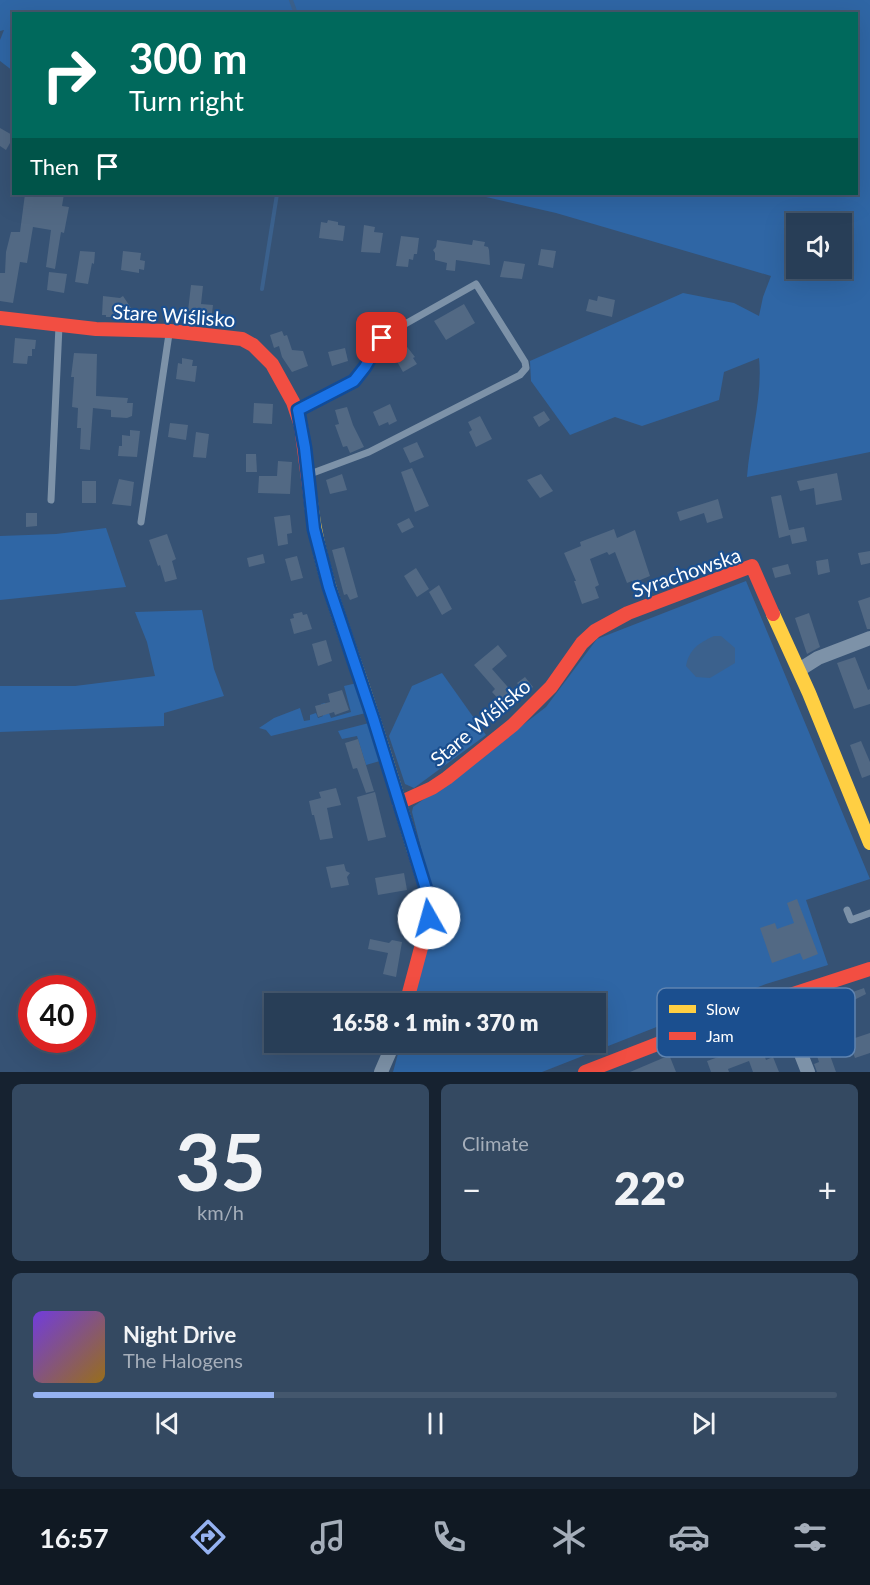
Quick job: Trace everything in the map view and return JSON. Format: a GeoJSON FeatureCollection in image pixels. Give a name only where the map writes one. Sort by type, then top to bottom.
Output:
{"type":"FeatureCollection","features":[{"type":"Feature","properties":{"kind":"street","name":"Stare Wiślisko"},"geometry":{"type":"LineString","coordinates":[[0,318],[107,329],[170,331],[232,337],[248,341],[265,357],[285,384],[298,410],[314,529],[329,587],[426,889],[429,918],[409,993]]}},
{"type":"Feature","properties":{"kind":"street","name":"Syrachowska"},"geometry":{"type":"LineString","coordinates":[[628,613],[752,566],[799,670],[870,843]]}},
{"type":"Feature","properties":{"kind":"street","name":"Stare Wiślisko"},"geometry":{"type":"LineString","coordinates":[[399,803],[447,778],[513,725],[551,687],[588,636],[628,613]]}},
{"type":"Feature","properties":{"kind":"street"},"geometry":{"type":"LineString","coordinates":[[799,670],[818,658],[870,638]]}},
{"type":"Feature","properties":{"kind":"street"},"geometry":{"type":"LineString","coordinates":[[810,988],[870,969]]}},
{"type":"Feature","properties":{"kind":"street"},"geometry":{"type":"LineString","coordinates":[[585,1072],[657,1045]]}},
{"type":"Feature","properties":{"kind":"street"},"geometry":{"type":"LineString","coordinates":[[381,1072],[389,1053]]}},
{"type":"Feature","properties":{"kind":"street"},"geometry":{"type":"LineString","coordinates":[[802,1057],[808,1072]]}},
{"type":"Feature","properties":{"kind":"lane"},"geometry":{"type":"LineString","coordinates":[[298,410],[354,381],[382,338],[476,284],[525,362],[526,368],[520,375],[369,452],[308,475]]}},
{"type":"Feature","properties":{"kind":"lane"},"geometry":{"type":"LineString","coordinates":[[51,500],[59,324]]}},
{"type":"Feature","properties":{"kind":"lane"},"geometry":{"type":"LineString","coordinates":[[141,522],[170,331]]}},
{"type":"Feature","properties":{"kind":"lane"},"geometry":{"type":"LineString","coordinates":[[848,910],[851,920],[870,913]]}},
{"type":"Feature","properties":{"kind":"shaded area"},"geometry":{"type":"Polygon","coordinates":[[[0,0],[870,0],[870,452],[747,477],[758,402],[759,358],[724,372],[719,400],[642,426],[615,417],[570,435],[531,381],[530,361],[683,293],[734,303],[759,316],[771,276],[556,213],[477,195],[858,195],[858,12],[12,12],[12,70],[0,61],[0,40],[4,30],[0,31],[0,0]]]}},
{"type":"Feature","properties":{"kind":"shaded area"},"geometry":{"type":"Polygon","coordinates":[[[106,528],[126,587],[0,600],[0,536],[56,534],[106,528]]]}},
{"type":"Feature","properties":{"kind":"shaded area"},"geometry":{"type":"Polygon","coordinates":[[[746,581],[870,879],[806,900],[828,965],[756,988],[657,988],[657,1027],[606,1047],[606,993],[414,993],[436,908],[412,812],[413,807],[546,707],[597,639],[746,581]]]}},
{"type":"Feature","properties":{"kind":"shaded area"},"geometry":{"type":"Polygon","coordinates":[[[202,610],[214,669],[224,696],[164,713],[164,726],[0,732],[0,686],[75,686],[155,676],[147,642],[135,612],[202,610]]]}},
{"type":"Feature","properties":{"kind":"shaded area"},"geometry":{"type":"Polygon","coordinates":[[[714,636],[721,636],[735,648],[735,663],[710,678],[696,677],[686,666],[690,655],[699,644],[714,636]]]}},
{"type":"Feature","properties":{"kind":"shaded area"},"geometry":{"type":"Polygon","coordinates":[[[442,673],[486,735],[414,788],[405,784],[389,736],[412,686],[442,673]]]}},
{"type":"Feature","properties":{"kind":"shaded area"},"geometry":{"type":"Polygon","coordinates":[[[357,683],[366,713],[271,736],[266,730],[259,728],[274,718],[300,708],[304,721],[310,720],[310,715],[316,713],[318,718],[323,716],[321,704],[325,703],[331,718],[351,712],[344,686],[357,683]]]}},
{"type":"Feature","properties":{"kind":"shaded area"},"geometry":{"type":"Polygon","coordinates":[[[369,723],[380,761],[366,765],[357,736],[342,739],[338,731],[369,723]]]}},
{"type":"Feature","properties":{"kind":"shaded area"},"geometry":{"type":"Polygon","coordinates":[[[398,1053],[590,1053],[542,1072],[393,1072],[398,1053]]]}},
{"type":"Feature","properties":{"kind":"building"},"geometry":{"type":"Polygon","coordinates":[[[0,128],[12,135],[12,140],[6,150],[0,146],[0,128]]]}},
{"type":"Feature","properties":{"kind":"building"},"geometry":{"type":"Polygon","coordinates":[[[25,195],[64,195],[62,206],[69,207],[64,233],[61,232],[55,269],[46,267],[51,230],[33,227],[27,263],[20,262],[13,303],[0,301],[0,273],[5,273],[6,252],[11,232],[20,232],[25,195]]]}},
{"type":"Feature","properties":{"kind":"building"},"geometry":{"type":"Polygon","coordinates":[[[328,220],[345,226],[343,241],[319,238],[321,222],[327,223],[328,220]]]}},
{"type":"Feature","properties":{"kind":"building"},"geometry":{"type":"Polygon","coordinates":[[[364,225],[375,227],[374,232],[383,233],[380,253],[361,252],[364,225]]]}},
{"type":"Feature","properties":{"kind":"building"},"geometry":{"type":"Polygon","coordinates":[[[401,236],[419,238],[417,254],[414,254],[413,260],[409,259],[408,267],[396,266],[401,236]]]}},
{"type":"Feature","properties":{"kind":"building"},"geometry":{"type":"Polygon","coordinates":[[[437,240],[472,245],[473,240],[485,242],[484,246],[489,250],[490,265],[456,260],[455,271],[446,270],[447,263],[435,260],[433,250],[437,240]]]}},
{"type":"Feature","properties":{"kind":"building"},"geometry":{"type":"Polygon","coordinates":[[[541,249],[556,251],[553,268],[538,265],[541,249]]]}},
{"type":"Feature","properties":{"kind":"building"},"geometry":{"type":"Polygon","coordinates":[[[80,251],[95,252],[88,284],[75,282],[80,251]]]}},
{"type":"Feature","properties":{"kind":"building"},"geometry":{"type":"Polygon","coordinates":[[[123,251],[141,253],[140,260],[145,261],[144,270],[139,269],[139,273],[121,270],[123,251]]]}},
{"type":"Feature","properties":{"kind":"building"},"geometry":{"type":"Polygon","coordinates":[[[504,261],[525,264],[522,279],[500,277],[504,261]]]}},
{"type":"Feature","properties":{"kind":"building"},"geometry":{"type":"Polygon","coordinates":[[[49,272],[67,274],[64,293],[47,290],[49,272]]]}},
{"type":"Feature","properties":{"kind":"building"},"geometry":{"type":"Polygon","coordinates":[[[191,285],[203,286],[201,304],[213,305],[211,322],[190,320],[191,311],[188,311],[191,285]]]}},
{"type":"Feature","properties":{"kind":"building"},"geometry":{"type":"Polygon","coordinates":[[[103,296],[120,298],[123,296],[131,308],[124,311],[124,317],[106,317],[102,315],[103,296]]]}},
{"type":"Feature","properties":{"kind":"building"},"geometry":{"type":"Polygon","coordinates":[[[598,296],[615,300],[612,317],[586,311],[589,299],[597,301],[598,296]]]}},
{"type":"Feature","properties":{"kind":"building"},"geometry":{"type":"Polygon","coordinates":[[[464,304],[475,323],[446,340],[434,321],[464,304]]]}},
{"type":"Feature","properties":{"kind":"building"},"geometry":{"type":"Polygon","coordinates":[[[282,331],[284,336],[287,335],[292,350],[303,351],[308,366],[292,372],[282,357],[279,346],[274,348],[270,335],[282,331]]]}},
{"type":"Feature","properties":{"kind":"building"},"geometry":{"type":"Polygon","coordinates":[[[15,338],[36,340],[35,349],[32,349],[32,356],[28,356],[27,364],[13,363],[15,338]]]}},
{"type":"Feature","properties":{"kind":"building"},"geometry":{"type":"Polygon","coordinates":[[[404,343],[415,357],[413,358],[417,364],[403,372],[391,351],[404,343]]]}},
{"type":"Feature","properties":{"kind":"building"},"geometry":{"type":"Polygon","coordinates":[[[345,348],[348,361],[332,366],[328,352],[345,348]]]}},
{"type":"Feature","properties":{"kind":"building"},"geometry":{"type":"Polygon","coordinates":[[[74,353],[97,354],[96,396],[128,398],[127,403],[133,403],[132,416],[127,418],[111,417],[111,410],[93,408],[90,450],[80,449],[81,428],[77,428],[78,408],[72,407],[74,377],[71,377],[74,353]]]}},
{"type":"Feature","properties":{"kind":"building"},"geometry":{"type":"Polygon","coordinates":[[[182,358],[193,360],[192,366],[197,366],[195,382],[176,379],[178,363],[182,364],[182,358]]]}},
{"type":"Feature","properties":{"kind":"building"},"geometry":{"type":"Polygon","coordinates":[[[254,403],[273,404],[272,424],[253,423],[254,403]]]}},
{"type":"Feature","properties":{"kind":"building"},"geometry":{"type":"Polygon","coordinates":[[[390,404],[397,421],[379,426],[373,412],[390,404]]]}},
{"type":"Feature","properties":{"kind":"building"},"geometry":{"type":"Polygon","coordinates":[[[347,407],[364,447],[350,453],[347,446],[343,447],[335,425],[339,424],[335,410],[347,407]]]}},
{"type":"Feature","properties":{"kind":"building"},"geometry":{"type":"Polygon","coordinates":[[[544,411],[550,420],[539,427],[533,417],[544,411]]]}},
{"type":"Feature","properties":{"kind":"building"},"geometry":{"type":"Polygon","coordinates":[[[480,416],[492,439],[476,447],[469,432],[472,430],[468,422],[480,416]]]}},
{"type":"Feature","properties":{"kind":"building"},"geometry":{"type":"Polygon","coordinates":[[[170,423],[188,425],[186,440],[168,437],[170,423]]]}},
{"type":"Feature","properties":{"kind":"building"},"geometry":{"type":"Polygon","coordinates":[[[130,430],[140,431],[137,457],[118,456],[119,446],[122,446],[122,435],[130,436],[130,430]]]}},
{"type":"Feature","properties":{"kind":"building"},"geometry":{"type":"Polygon","coordinates":[[[196,432],[209,434],[206,458],[193,457],[196,432]]]}},
{"type":"Feature","properties":{"kind":"building"},"geometry":{"type":"Polygon","coordinates":[[[417,442],[424,457],[410,463],[403,448],[417,442]]]}},
{"type":"Feature","properties":{"kind":"building"},"geometry":{"type":"Polygon","coordinates":[[[246,454],[256,454],[257,472],[246,472],[246,454]]]}},
{"type":"Feature","properties":{"kind":"building"},"geometry":{"type":"Polygon","coordinates":[[[278,461],[292,462],[290,494],[258,493],[259,476],[277,476],[278,461]]]}},
{"type":"Feature","properties":{"kind":"building"},"geometry":{"type":"Polygon","coordinates":[[[412,468],[429,506],[415,512],[401,472],[412,468]]]}},
{"type":"Feature","properties":{"kind":"building"},"geometry":{"type":"Polygon","coordinates":[[[837,473],[842,500],[816,505],[814,488],[800,491],[797,481],[837,473]]]}},
{"type":"Feature","properties":{"kind":"building"},"geometry":{"type":"Polygon","coordinates":[[[342,474],[347,490],[330,494],[326,480],[342,474]]]}},
{"type":"Feature","properties":{"kind":"building"},"geometry":{"type":"Polygon","coordinates":[[[541,474],[553,491],[540,498],[527,480],[541,474]]]}},
{"type":"Feature","properties":{"kind":"building"},"geometry":{"type":"Polygon","coordinates":[[[119,479],[134,482],[131,506],[112,504],[119,479]]]}},
{"type":"Feature","properties":{"kind":"building"},"geometry":{"type":"Polygon","coordinates":[[[82,481],[96,481],[96,503],[82,503],[82,481]]]}},
{"type":"Feature","properties":{"kind":"building"},"geometry":{"type":"Polygon","coordinates":[[[781,495],[789,530],[804,527],[807,541],[792,544],[790,535],[779,538],[771,497],[781,495]]]}},
{"type":"Feature","properties":{"kind":"building"},"geometry":{"type":"Polygon","coordinates":[[[718,499],[723,518],[707,523],[704,513],[680,521],[677,512],[718,499]]]}},
{"type":"Feature","properties":{"kind":"building"},"geometry":{"type":"Polygon","coordinates":[[[26,513],[37,513],[37,526],[26,527],[26,513]]]}},
{"type":"Feature","properties":{"kind":"building"},"geometry":{"type":"Polygon","coordinates":[[[290,515],[292,533],[287,534],[288,544],[278,546],[274,517],[290,515]]]}},
{"type":"Feature","properties":{"kind":"building"},"geometry":{"type":"Polygon","coordinates":[[[409,518],[414,527],[402,533],[397,524],[409,518]]]}},
{"type":"Feature","properties":{"kind":"building"},"geometry":{"type":"Polygon","coordinates":[[[614,529],[617,538],[635,530],[650,576],[627,583],[615,552],[609,555],[607,552],[590,559],[599,585],[595,587],[599,598],[582,604],[574,581],[576,581],[564,553],[581,546],[580,542],[614,529]]]}},
{"type":"Feature","properties":{"kind":"building"},"geometry":{"type":"Polygon","coordinates":[[[167,534],[176,559],[172,561],[177,579],[165,582],[149,540],[167,534]]]}},
{"type":"Feature","properties":{"kind":"building"},"geometry":{"type":"Polygon","coordinates":[[[344,547],[358,597],[350,600],[347,594],[344,595],[332,550],[344,547]]]}},
{"type":"Feature","properties":{"kind":"building"},"geometry":{"type":"Polygon","coordinates":[[[870,551],[870,563],[861,565],[858,553],[870,551]]]}},
{"type":"Feature","properties":{"kind":"building"},"geometry":{"type":"Polygon","coordinates":[[[263,554],[265,563],[249,567],[247,558],[263,554]]]}},
{"type":"Feature","properties":{"kind":"building"},"geometry":{"type":"Polygon","coordinates":[[[297,556],[303,578],[291,581],[285,559],[297,556]]]}},
{"type":"Feature","properties":{"kind":"building"},"geometry":{"type":"Polygon","coordinates":[[[828,559],[830,572],[818,575],[816,561],[828,559]]]}},
{"type":"Feature","properties":{"kind":"building"},"geometry":{"type":"Polygon","coordinates":[[[788,564],[791,574],[775,578],[772,568],[788,564]]]}},
{"type":"Feature","properties":{"kind":"building"},"geometry":{"type":"Polygon","coordinates":[[[416,568],[429,589],[417,597],[404,576],[416,568]]]}},
{"type":"Feature","properties":{"kind":"building"},"geometry":{"type":"Polygon","coordinates":[[[439,585],[452,609],[442,615],[429,592],[439,585]]]}},
{"type":"Feature","properties":{"kind":"building"},"geometry":{"type":"Polygon","coordinates":[[[870,597],[870,629],[867,629],[858,601],[870,597]]]}},
{"type":"Feature","properties":{"kind":"building"},"geometry":{"type":"Polygon","coordinates":[[[302,612],[303,615],[307,614],[312,629],[294,634],[290,619],[294,618],[293,614],[302,612]]]}},
{"type":"Feature","properties":{"kind":"building"},"geometry":{"type":"Polygon","coordinates":[[[809,613],[820,647],[807,654],[795,618],[809,613]]]}},
{"type":"Feature","properties":{"kind":"building"},"geometry":{"type":"Polygon","coordinates":[[[326,640],[332,661],[318,666],[312,644],[326,640]]]}},
{"type":"Feature","properties":{"kind":"building"},"geometry":{"type":"Polygon","coordinates":[[[498,645],[507,656],[492,669],[514,694],[502,703],[492,692],[495,689],[474,665],[498,645]]]}},
{"type":"Feature","properties":{"kind":"building"},"geometry":{"type":"Polygon","coordinates":[[[855,657],[868,690],[870,689],[870,704],[854,709],[837,663],[855,657]]]}},
{"type":"Feature","properties":{"kind":"building"},"geometry":{"type":"Polygon","coordinates":[[[525,677],[533,687],[525,693],[517,683],[525,677]]]}},
{"type":"Feature","properties":{"kind":"building"},"geometry":{"type":"Polygon","coordinates":[[[342,690],[349,710],[318,717],[315,706],[330,702],[328,694],[342,690]]]}},
{"type":"Feature","properties":{"kind":"building"},"geometry":{"type":"Polygon","coordinates":[[[358,739],[374,791],[366,793],[357,768],[353,769],[345,743],[358,739]]]}},
{"type":"Feature","properties":{"kind":"building"},"geometry":{"type":"Polygon","coordinates":[[[861,741],[870,762],[870,775],[862,778],[850,745],[861,741]]]}},
{"type":"Feature","properties":{"kind":"building"},"geometry":{"type":"Polygon","coordinates":[[[336,788],[341,805],[327,808],[333,838],[320,840],[309,801],[321,798],[319,792],[336,788]]]}},
{"type":"Feature","properties":{"kind":"building"},"geometry":{"type":"Polygon","coordinates":[[[375,792],[386,837],[368,841],[357,797],[375,792]]]}},
{"type":"Feature","properties":{"kind":"building"},"geometry":{"type":"Polygon","coordinates":[[[344,864],[346,871],[350,873],[347,877],[349,885],[331,888],[326,867],[344,864]]]}},
{"type":"Feature","properties":{"kind":"building"},"geometry":{"type":"Polygon","coordinates":[[[404,873],[407,890],[378,895],[375,878],[404,873]]]}},
{"type":"Feature","properties":{"kind":"building"},"geometry":{"type":"Polygon","coordinates":[[[797,899],[818,954],[803,960],[800,953],[772,963],[760,928],[775,923],[777,929],[794,923],[787,903],[797,899]]]}},
{"type":"Feature","properties":{"kind":"building"},"geometry":{"type":"Polygon","coordinates":[[[370,939],[389,943],[392,940],[402,942],[396,977],[383,974],[388,953],[368,949],[370,939]]]}},
{"type":"Feature","properties":{"kind":"building"},"geometry":{"type":"Polygon","coordinates":[[[864,988],[866,994],[855,1000],[855,991],[864,988]]]}},
{"type":"Feature","properties":{"kind":"building"},"geometry":{"type":"Polygon","coordinates":[[[870,1033],[870,1053],[855,1058],[855,1038],[870,1033]]]}},
{"type":"Feature","properties":{"kind":"building"},"geometry":{"type":"Polygon","coordinates":[[[670,1057],[676,1072],[630,1072],[663,1058],[670,1057]]]}},
{"type":"Feature","properties":{"kind":"building"},"geometry":{"type":"Polygon","coordinates":[[[718,1057],[765,1057],[766,1060],[773,1057],[779,1072],[753,1072],[749,1061],[728,1069],[729,1072],[711,1072],[707,1061],[718,1057]]]}},
{"type":"Feature","properties":{"kind":"building"},"geometry":{"type":"Polygon","coordinates":[[[817,1057],[831,1057],[836,1072],[817,1072],[814,1064],[819,1062],[817,1057]]]}},
{"type":"Feature","properties":{"kind":"waterway"},"geometry":{"type":"LineString","coordinates":[[291,0],[295,12]]}},
{"type":"Feature","properties":{"kind":"waterway"},"geometry":{"type":"LineString","coordinates":[[262,289],[277,195]]}},
{"type":"Feature","properties":{"kind":"traffic: slow"},"geometry":{"type":"LineString","coordinates":[[311,502],[319,548],[331,593],[375,723],[414,851]]}},
{"type":"Feature","properties":{"kind":"traffic: slow"},"geometry":{"type":"LineString","coordinates":[[773,614],[809,693],[870,843]]}},
{"type":"Feature","properties":{"kind":"traffic: jam"},"geometry":{"type":"LineString","coordinates":[[0,318],[96,329],[170,331],[242,339],[253,345],[272,364],[293,402],[301,426],[311,502]]}},
{"type":"Feature","properties":{"kind":"traffic: jam"},"geometry":{"type":"LineString","coordinates":[[399,803],[432,788],[447,778],[513,725],[551,687],[582,643],[595,631],[628,613],[752,566],[773,614]]}},
{"type":"Feature","properties":{"kind":"traffic: jam"},"geometry":{"type":"LineString","coordinates":[[409,993],[429,918],[426,889],[414,851]]}},
{"type":"Feature","properties":{"kind":"traffic: jam"},"geometry":{"type":"LineString","coordinates":[[812,988],[870,969]]}},
{"type":"Feature","properties":{"kind":"traffic: jam"},"geometry":{"type":"LineString","coordinates":[[585,1072],[657,1044]]}},
{"type":"Feature","properties":{"kind":"route"},"geometry":{"type":"LineString","coordinates":[[382,338],[354,381],[298,410],[305,448],[314,529],[329,587],[373,718],[426,889],[429,918]]}}]}
